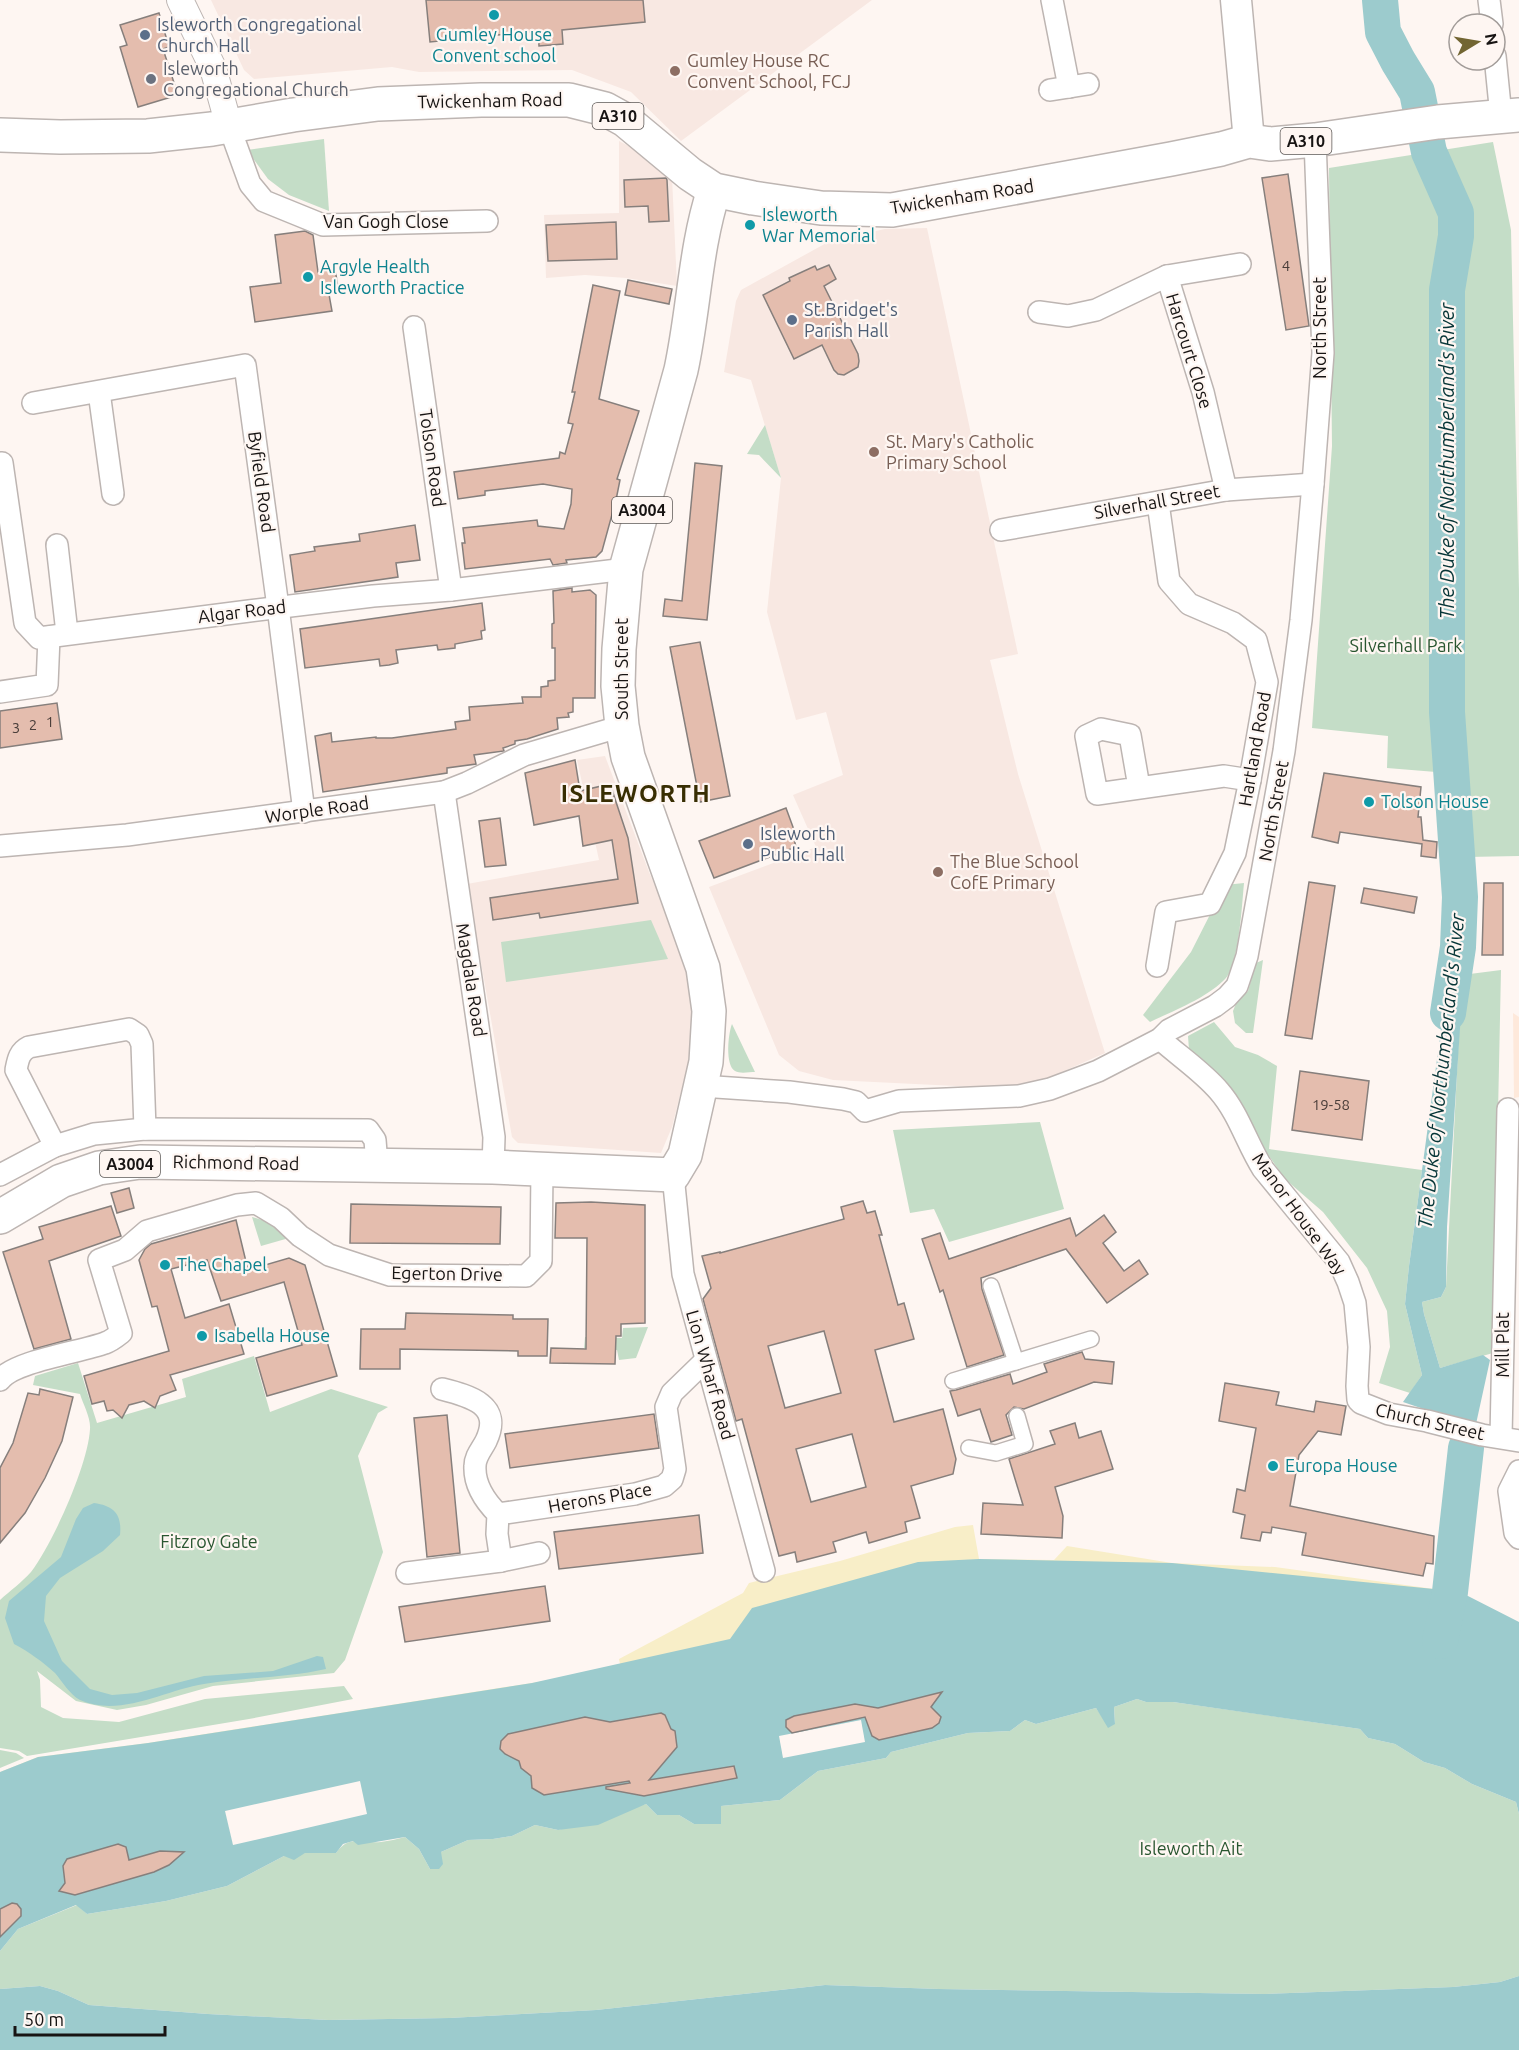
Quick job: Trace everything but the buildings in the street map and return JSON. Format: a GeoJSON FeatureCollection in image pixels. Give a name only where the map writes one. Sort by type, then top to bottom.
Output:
{"type":"FeatureCollection","features":[{"type":"Feature","properties":{"kind":"main road"},"geometry":{"type":"LineString","coordinates":[[1236,0],[1249,141]]}},
{"type":"Feature","properties":{"kind":"main road","name":"Twickenham Road"},"geometry":{"type":"LineString","coordinates":[[0,135],[120,137],[154,135],[378,104],[569,99],[605,109],[625,120],[690,174],[714,190],[821,208],[892,210],[1171,159],[1249,141],[1270,144],[1315,140],[1438,122],[1510,116]]}},
{"type":"Feature","properties":{"kind":"main road","name":"South Street"},"geometry":{"type":"LineString","coordinates":[[673,1175],[684,1155],[701,1086],[708,1048],[709,1011],[703,968],[632,770],[622,726],[619,667],[626,569],[688,341],[705,218],[714,190]]}},
{"type":"Feature","properties":{"kind":"main road","name":"Richmond Road"},"geometry":{"type":"LineString","coordinates":[[0,1217],[61,1181],[99,1168],[140,1162],[493,1167],[673,1175]]}},
{"type":"Feature","properties":{"kind":"street"},"geometry":{"type":"LineString","coordinates":[[180,0],[213,68],[229,126]]}},
{"type":"Feature","properties":{"kind":"street"},"geometry":{"type":"LineString","coordinates":[[1052,0],[1069,87]]}},
{"type":"Feature","properties":{"kind":"street"},"geometry":{"type":"LineString","coordinates":[[1499,72],[1510,116]]}},
{"type":"Feature","properties":{"kind":"street","name":"Van Gogh Close"},"geometry":{"type":"LineString","coordinates":[[229,126],[250,184],[264,201],[323,225],[487,221]]}},
{"type":"Feature","properties":{"kind":"street","name":"North Street"},"geometry":{"type":"LineString","coordinates":[[701,1086],[849,1100],[856,1102],[865,1111],[899,1101],[1019,1096],[1050,1089],[1098,1071],[1160,1039],[1169,1030],[1215,1006],[1237,986],[1244,972],[1284,751],[1301,620],[1323,353],[1315,140]]}},
{"type":"Feature","properties":{"kind":"street"},"geometry":{"type":"LineString","coordinates":[[1167,276],[1240,264]]}},
{"type":"Feature","properties":{"kind":"street","name":"Harcourt Close"},"geometry":{"type":"LineString","coordinates":[[1039,312],[1068,316],[1096,310],[1167,276],[1203,392],[1226,490]]}},
{"type":"Feature","properties":{"kind":"street","name":"Tolson Road"},"geometry":{"type":"LineString","coordinates":[[414,327],[450,590]]}},
{"type":"Feature","properties":{"kind":"street","name":"Byfield Road"},"geometry":{"type":"LineString","coordinates":[[33,403],[245,366],[304,812]]}},
{"type":"Feature","properties":{"kind":"street"},"geometry":{"type":"LineString","coordinates":[[99,392],[113,494]]}},
{"type":"Feature","properties":{"kind":"street"},"geometry":{"type":"LineString","coordinates":[[2,463],[25,623],[39,638],[58,635]]}},
{"type":"Feature","properties":{"kind":"street","name":"Silverhall Street"},"geometry":{"type":"LineString","coordinates":[[1001,530],[1226,490],[1313,484]]}},
{"type":"Feature","properties":{"kind":"street","name":"Hartland Road"},"geometry":{"type":"LineString","coordinates":[[1157,966],[1166,912],[1210,904],[1234,853],[1250,780],[1267,682],[1256,640],[1233,623],[1189,604],[1169,581],[1158,503]]}},
{"type":"Feature","properties":{"kind":"street"},"geometry":{"type":"LineString","coordinates":[[0,692],[47,685],[58,635],[57,545]]}},
{"type":"Feature","properties":{"kind":"street","name":"Algar Road"},"geometry":{"type":"LineString","coordinates":[[58,635],[278,607],[626,569]]}},
{"type":"Feature","properties":{"kind":"street","name":"Worple Road"},"geometry":{"type":"LineString","coordinates":[[0,846],[127,835],[444,792],[524,755],[622,726]]}},
{"type":"Feature","properties":{"kind":"street"},"geometry":{"type":"LineString","coordinates":[[1139,787],[1224,776],[1250,780]]}},
{"type":"Feature","properties":{"kind":"street","name":"Magdala Road"},"geometry":{"type":"LineString","coordinates":[[444,792],[494,1137],[493,1167]]}},
{"type":"Feature","properties":{"kind":"street"},"geometry":{"type":"LineString","coordinates":[[55,1146],[16,1070],[23,1050],[29,1047],[129,1029],[138,1035],[142,1044],[145,1130]]}},
{"type":"Feature","properties":{"kind":"street","name":"Manor House Way"},"geometry":{"type":"LineString","coordinates":[[1160,1039],[1219,1091],[1235,1115],[1253,1153],[1263,1168],[1339,1262],[1354,1303],[1359,1347],[1358,1386]]}},
{"type":"Feature","properties":{"kind":"street","name":"Mill Plat"},"geometry":{"type":"LineString","coordinates":[[1500,1438],[1508,1109]]}},
{"type":"Feature","properties":{"kind":"street","name":"Richmond Road"},"geometry":{"type":"LineString","coordinates":[[0,1175],[55,1146],[94,1134],[145,1130],[368,1130],[375,1140],[377,1165]]}},
{"type":"Feature","properties":{"kind":"street","name":"Egerton Drive"},"geometry":{"type":"LineString","coordinates":[[0,1380],[4,1375],[21,1366],[108,1342],[121,1333],[99,1260],[125,1250],[147,1231],[237,1204],[256,1203],[281,1218],[300,1236],[329,1255],[390,1275],[526,1276],[541,1260],[542,1169]]}},
{"type":"Feature","properties":{"kind":"street","name":"Lion Wharf Road"},"geometry":{"type":"LineString","coordinates":[[673,1175],[682,1274],[764,1571]]}},
{"type":"Feature","properties":{"kind":"street"},"geometry":{"type":"LineString","coordinates":[[991,1286],[1016,1362]]}},
{"type":"Feature","properties":{"kind":"street"},"geometry":{"type":"LineString","coordinates":[[953,1381],[1091,1339]]}},
{"type":"Feature","properties":{"kind":"street","name":"Herons Place"},"geometry":{"type":"LineString","coordinates":[[498,1514],[635,1494],[664,1486],[672,1479],[675,1469],[666,1407],[672,1394],[705,1361]]}},
{"type":"Feature","properties":{"kind":"street","name":"Church Street"},"geometry":{"type":"LineString","coordinates":[[1358,1386],[1358,1400],[1366,1407],[1500,1438]]}},
{"type":"Feature","properties":{"kind":"street"},"geometry":{"type":"LineString","coordinates":[[442,1389],[480,1401],[490,1415],[491,1428],[477,1456],[475,1466],[478,1486],[488,1504],[498,1514],[496,1534],[501,1562]]}},
{"type":"Feature","properties":{"kind":"street"},"geometry":{"type":"LineString","coordinates":[[969,1448],[996,1453],[1025,1444],[1017,1416]]}},
{"type":"Feature","properties":{"kind":"street"},"geometry":{"type":"LineString","coordinates":[[1519,1472],[1509,1491],[1515,1533],[1519,1538]]}},
{"type":"Feature","properties":{"kind":"street"},"geometry":{"type":"LineString","coordinates":[[407,1573],[501,1562],[539,1553]]}},
{"type":"Feature","properties":{"kind":"shaded area","name":"Gumley House RC Convent School, FCJ"},"geometry":{"type":"Polygon","coordinates":[[[211,0],[872,0],[681,141],[631,92],[572,70],[419,72],[392,67],[254,79],[244,70],[211,0]]]}},
{"type":"Feature","properties":{"kind":"shaded area"},"geometry":{"type":"Polygon","coordinates":[[[619,141],[643,153],[672,177],[677,286],[626,278],[585,275],[546,278],[544,215],[619,213],[619,141]]]}},
{"type":"Feature","properties":{"kind":"shaded area"},"geometry":{"type":"Polygon","coordinates":[[[927,228],[1018,654],[990,660],[1018,774],[1105,1053],[1046,1079],[997,1088],[833,1080],[799,1071],[779,1055],[709,887],[816,847],[793,795],[843,775],[826,712],[796,720],[767,612],[781,478],[751,380],[724,372],[736,301],[741,290],[830,241],[885,229],[927,228]]]}},
{"type":"Feature","properties":{"kind":"shaded area"},"geometry":{"type":"Polygon","coordinates":[[[605,756],[649,872],[683,949],[694,1014],[690,1056],[672,1127],[661,1153],[518,1143],[512,1137],[467,884],[599,860],[577,760],[605,756]]]}},
{"type":"Feature","properties":{"kind":"shaded area"},"geometry":{"type":"Polygon","coordinates":[[[1513,1013],[1519,1017],[1519,1097],[1514,1098],[1513,1013]]]}},
{"type":"Feature","properties":{"kind":"green space"},"geometry":{"type":"Polygon","coordinates":[[[324,139],[329,211],[289,195],[268,179],[247,150],[324,139]]]}},
{"type":"Feature","properties":{"kind":"green space","name":"Silverhall Park"},"geometry":{"type":"Polygon","coordinates":[[[1493,142],[1511,230],[1519,589],[1519,856],[1467,857],[1466,968],[1443,961],[1449,889],[1441,862],[1436,772],[1387,768],[1388,736],[1312,728],[1332,446],[1329,168],[1493,142]]]}},
{"type":"Feature","properties":{"kind":"green space"},"geometry":{"type":"Polygon","coordinates":[[[765,425],[781,478],[759,455],[747,454],[765,425]]]}},
{"type":"Feature","properties":{"kind":"green space"},"geometry":{"type":"Polygon","coordinates":[[[1244,883],[1237,947],[1226,978],[1201,997],[1150,1022],[1143,1015],[1191,952],[1225,885],[1244,883]]]}},
{"type":"Feature","properties":{"kind":"green space"},"geometry":{"type":"Polygon","coordinates":[[[651,920],[668,959],[506,982],[501,942],[651,920]]]}},
{"type":"Feature","properties":{"kind":"green space"},"geometry":{"type":"Polygon","coordinates":[[[1263,960],[1253,1033],[1246,1033],[1235,1023],[1233,1011],[1237,1001],[1248,991],[1256,963],[1263,960]]]}},
{"type":"Feature","properties":{"kind":"green space"},"geometry":{"type":"Polygon","coordinates":[[[1501,970],[1493,1353],[1440,1368],[1422,1302],[1441,1297],[1446,1287],[1462,975],[1501,970]]]}},
{"type":"Feature","properties":{"kind":"green space"},"geometry":{"type":"Polygon","coordinates":[[[1214,1022],[1235,1047],[1258,1055],[1277,1066],[1269,1149],[1422,1170],[1405,1304],[1422,1375],[1410,1393],[1379,1383],[1390,1347],[1387,1311],[1367,1268],[1323,1212],[1285,1179],[1260,1143],[1239,1099],[1221,1077],[1189,1050],[1188,1036],[1214,1022]]]}},
{"type":"Feature","properties":{"kind":"green space"},"geometry":{"type":"Polygon","coordinates":[[[732,1024],[755,1072],[739,1072],[732,1068],[728,1049],[732,1024]]]}},
{"type":"Feature","properties":{"kind":"green space"},"geometry":{"type":"Polygon","coordinates":[[[1040,1122],[1064,1209],[949,1242],[934,1209],[910,1213],[893,1130],[1040,1122]]]}},
{"type":"Feature","properties":{"kind":"green space"},"geometry":{"type":"Polygon","coordinates":[[[252,1217],[277,1227],[289,1238],[261,1246],[252,1217]]]}},
{"type":"Feature","properties":{"kind":"green space"},"geometry":{"type":"Polygon","coordinates":[[[648,1327],[636,1358],[619,1360],[617,1350],[584,1348],[585,1337],[622,1338],[623,1328],[648,1327]]]}},
{"type":"Feature","properties":{"kind":"green space","name":"Fitzroy Gate"},"geometry":{"type":"Polygon","coordinates":[[[254,1356],[270,1412],[331,1389],[388,1407],[378,1413],[358,1456],[383,1552],[345,1660],[334,1673],[213,1686],[146,1705],[117,1710],[76,1701],[37,1671],[40,1680],[41,1707],[63,1718],[119,1722],[205,1699],[344,1686],[353,1699],[27,1756],[19,1751],[0,1748],[0,1600],[31,1572],[59,1524],[83,1462],[90,1429],[80,1394],[33,1385],[35,1376],[78,1363],[97,1423],[186,1397],[182,1379],[254,1356]]]}},
{"type":"Feature","properties":{"kind":"green space","name":"Isleworth Ait"},"geometry":{"type":"Polygon","coordinates":[[[1137,1699],[1146,1702],[1173,1702],[1360,1729],[1368,1738],[1395,1744],[1424,1762],[1445,1768],[1472,1784],[1516,1802],[1519,1814],[1519,1976],[1500,1982],[1453,1987],[1265,1994],[825,1985],[596,2010],[449,2018],[328,2020],[89,2005],[58,1991],[40,1986],[0,1989],[0,1951],[18,1929],[77,1905],[87,1914],[166,1901],[227,1886],[284,1856],[336,1853],[346,1844],[356,1841],[381,1842],[405,1837],[419,1849],[430,1869],[441,1852],[468,1840],[512,1836],[535,1825],[558,1830],[646,1804],[657,1815],[679,1815],[694,1824],[721,1824],[721,1806],[780,1800],[818,1771],[886,1758],[891,1752],[968,1733],[1010,1731],[1025,1720],[1036,1724],[1096,1708],[1109,1727],[1115,1723],[1114,1707],[1137,1699]]]}},
{"type":"Feature","properties":{"kind":"green space"},"geometry":{"type":"Polygon","coordinates":[[[0,1750],[16,1753],[24,1758],[0,1768],[0,1750]]]}},
{"type":"Feature","properties":{"kind":"sand"},"geometry":{"type":"Polygon","coordinates":[[[973,1525],[979,1559],[1054,1560],[1067,1546],[1172,1563],[1275,1567],[1434,1589],[929,1619],[0,1772],[38,1757],[148,1743],[621,1669],[619,1659],[743,1593],[749,1583],[840,1561],[955,1527],[973,1525]]]}},
{"type":"Feature","properties":{"kind":"water"},"geometry":{"type":"Polygon","coordinates":[[[1450,963],[1462,965],[1462,998],[1447,1227],[1446,1287],[1441,1297],[1422,1302],[1440,1368],[1483,1355],[1490,1360],[1476,1424],[1468,1424],[1403,1402],[1422,1375],[1405,1304],[1450,963]]]}},
{"type":"Feature","properties":{"kind":"water"},"geometry":{"type":"Polygon","coordinates":[[[94,1503],[107,1506],[116,1513],[120,1522],[120,1535],[103,1551],[60,1578],[46,1596],[44,1621],[62,1661],[90,1689],[112,1695],[137,1693],[204,1676],[273,1671],[317,1656],[323,1657],[326,1669],[204,1684],[142,1701],[111,1706],[95,1705],[76,1698],[55,1673],[14,1644],[5,1618],[9,1601],[61,1557],[76,1519],[83,1508],[94,1503]]]}},
{"type":"Feature","properties":{"kind":"water"},"geometry":{"type":"Polygon","coordinates":[[[979,1559],[1172,1563],[1434,1589],[1466,1595],[1519,1622],[1519,1814],[1516,1802],[1472,1784],[1445,1768],[1424,1762],[1395,1744],[1368,1738],[1360,1729],[1173,1702],[1146,1702],[1137,1699],[1114,1707],[1115,1724],[1108,1728],[1096,1708],[1036,1724],[1025,1720],[1010,1731],[968,1733],[891,1752],[886,1758],[818,1771],[780,1800],[721,1806],[721,1824],[694,1824],[679,1815],[657,1815],[646,1804],[598,1825],[558,1830],[535,1825],[512,1836],[468,1840],[441,1852],[443,1864],[439,1869],[430,1869],[419,1849],[405,1837],[358,1845],[353,1841],[343,1844],[336,1853],[305,1853],[294,1860],[284,1856],[227,1886],[166,1901],[87,1914],[76,1905],[18,1929],[0,1951],[0,1772],[38,1757],[148,1743],[532,1683],[730,1639],[752,1608],[918,1562],[979,1559]]]}},
{"type":"Feature","properties":{"kind":"water"},"geometry":{"type":"Polygon","coordinates":[[[1519,1976],[1519,2050],[0,2050],[0,1989],[40,1986],[58,1991],[89,2005],[328,2020],[449,2018],[596,2010],[825,1985],[1265,1994],[1453,1987],[1500,1982],[1519,1976]]]}},
{"type":"Feature","properties":{"kind":"pier"},"geometry":{"type":"Polygon","coordinates":[[[861,1720],[865,1742],[783,1758],[779,1736],[861,1720]]]}},
{"type":"Feature","properties":{"kind":"pier"},"geometry":{"type":"Polygon","coordinates":[[[360,1781],[367,1814],[233,1845],[225,1811],[360,1781]]]}},
{"type":"Feature","properties":{"kind":"waterway","name":"The Duke of Northumberland's River"},"geometry":{"type":"LineString","coordinates":[[1380,0],[1383,32],[1417,92],[1429,152],[1456,213],[1456,236],[1447,290],[1447,712],[1460,897],[1458,947],[1448,1013]]}},
{"type":"Feature","properties":{"kind":"waterway","name":"The Duke of Northumberland's River"},"geometry":{"type":"LineString","coordinates":[[1440,1641],[1450,1592],[1466,1448]]}},
{"type":"Feature","properties":{"kind":"place","name":"Gumley House Convent school"},"geometry":{"type":"Point","coordinates":[494,15]}},
{"type":"Feature","properties":{"kind":"place","name":"Isleworth Congregational Church Hall"},"geometry":{"type":"Point","coordinates":[145,35]}},
{"type":"Feature","properties":{"kind":"place","name":"Gumley House RC Convent School, FCJ"},"geometry":{"type":"Point","coordinates":[675,71]}},
{"type":"Feature","properties":{"kind":"place","name":"Isleworth Congregational Church"},"geometry":{"type":"Point","coordinates":[151,79]}},
{"type":"Feature","properties":{"kind":"place","name":"Isleworth War Memorial"},"geometry":{"type":"Point","coordinates":[750,225]}},
{"type":"Feature","properties":{"kind":"place","name":"Argyle Health Isleworth Practice"},"geometry":{"type":"Point","coordinates":[308,277]}},
{"type":"Feature","properties":{"kind":"place","name":"St.Bridget's Parish Hall"},"geometry":{"type":"Point","coordinates":[792,320]}},
{"type":"Feature","properties":{"kind":"place","name":"St. Mary's Catholic Primary School"},"geometry":{"type":"Point","coordinates":[874,452]}},
{"type":"Feature","properties":{"kind":"place","name":"Tolson House"},"geometry":{"type":"Point","coordinates":[1369,802]}},
{"type":"Feature","properties":{"kind":"place","name":"Isleworth Public Hall"},"geometry":{"type":"Point","coordinates":[748,844]}},
{"type":"Feature","properties":{"kind":"place","name":"The Blue School CofE Primary"},"geometry":{"type":"Point","coordinates":[938,872]}},
{"type":"Feature","properties":{"kind":"place","name":"The Chapel"},"geometry":{"type":"Point","coordinates":[165,1265]}},
{"type":"Feature","properties":{"kind":"place","name":"Isabella House"},"geometry":{"type":"Point","coordinates":[202,1336]}},
{"type":"Feature","properties":{"kind":"place","name":"Europa House"},"geometry":{"type":"Point","coordinates":[1273,1466]}},
{"type":"Feature","properties":{"kind":"district","name":"ISLEWORTH"},"geometry":{"type":"Point","coordinates":[636,794]}}]}
